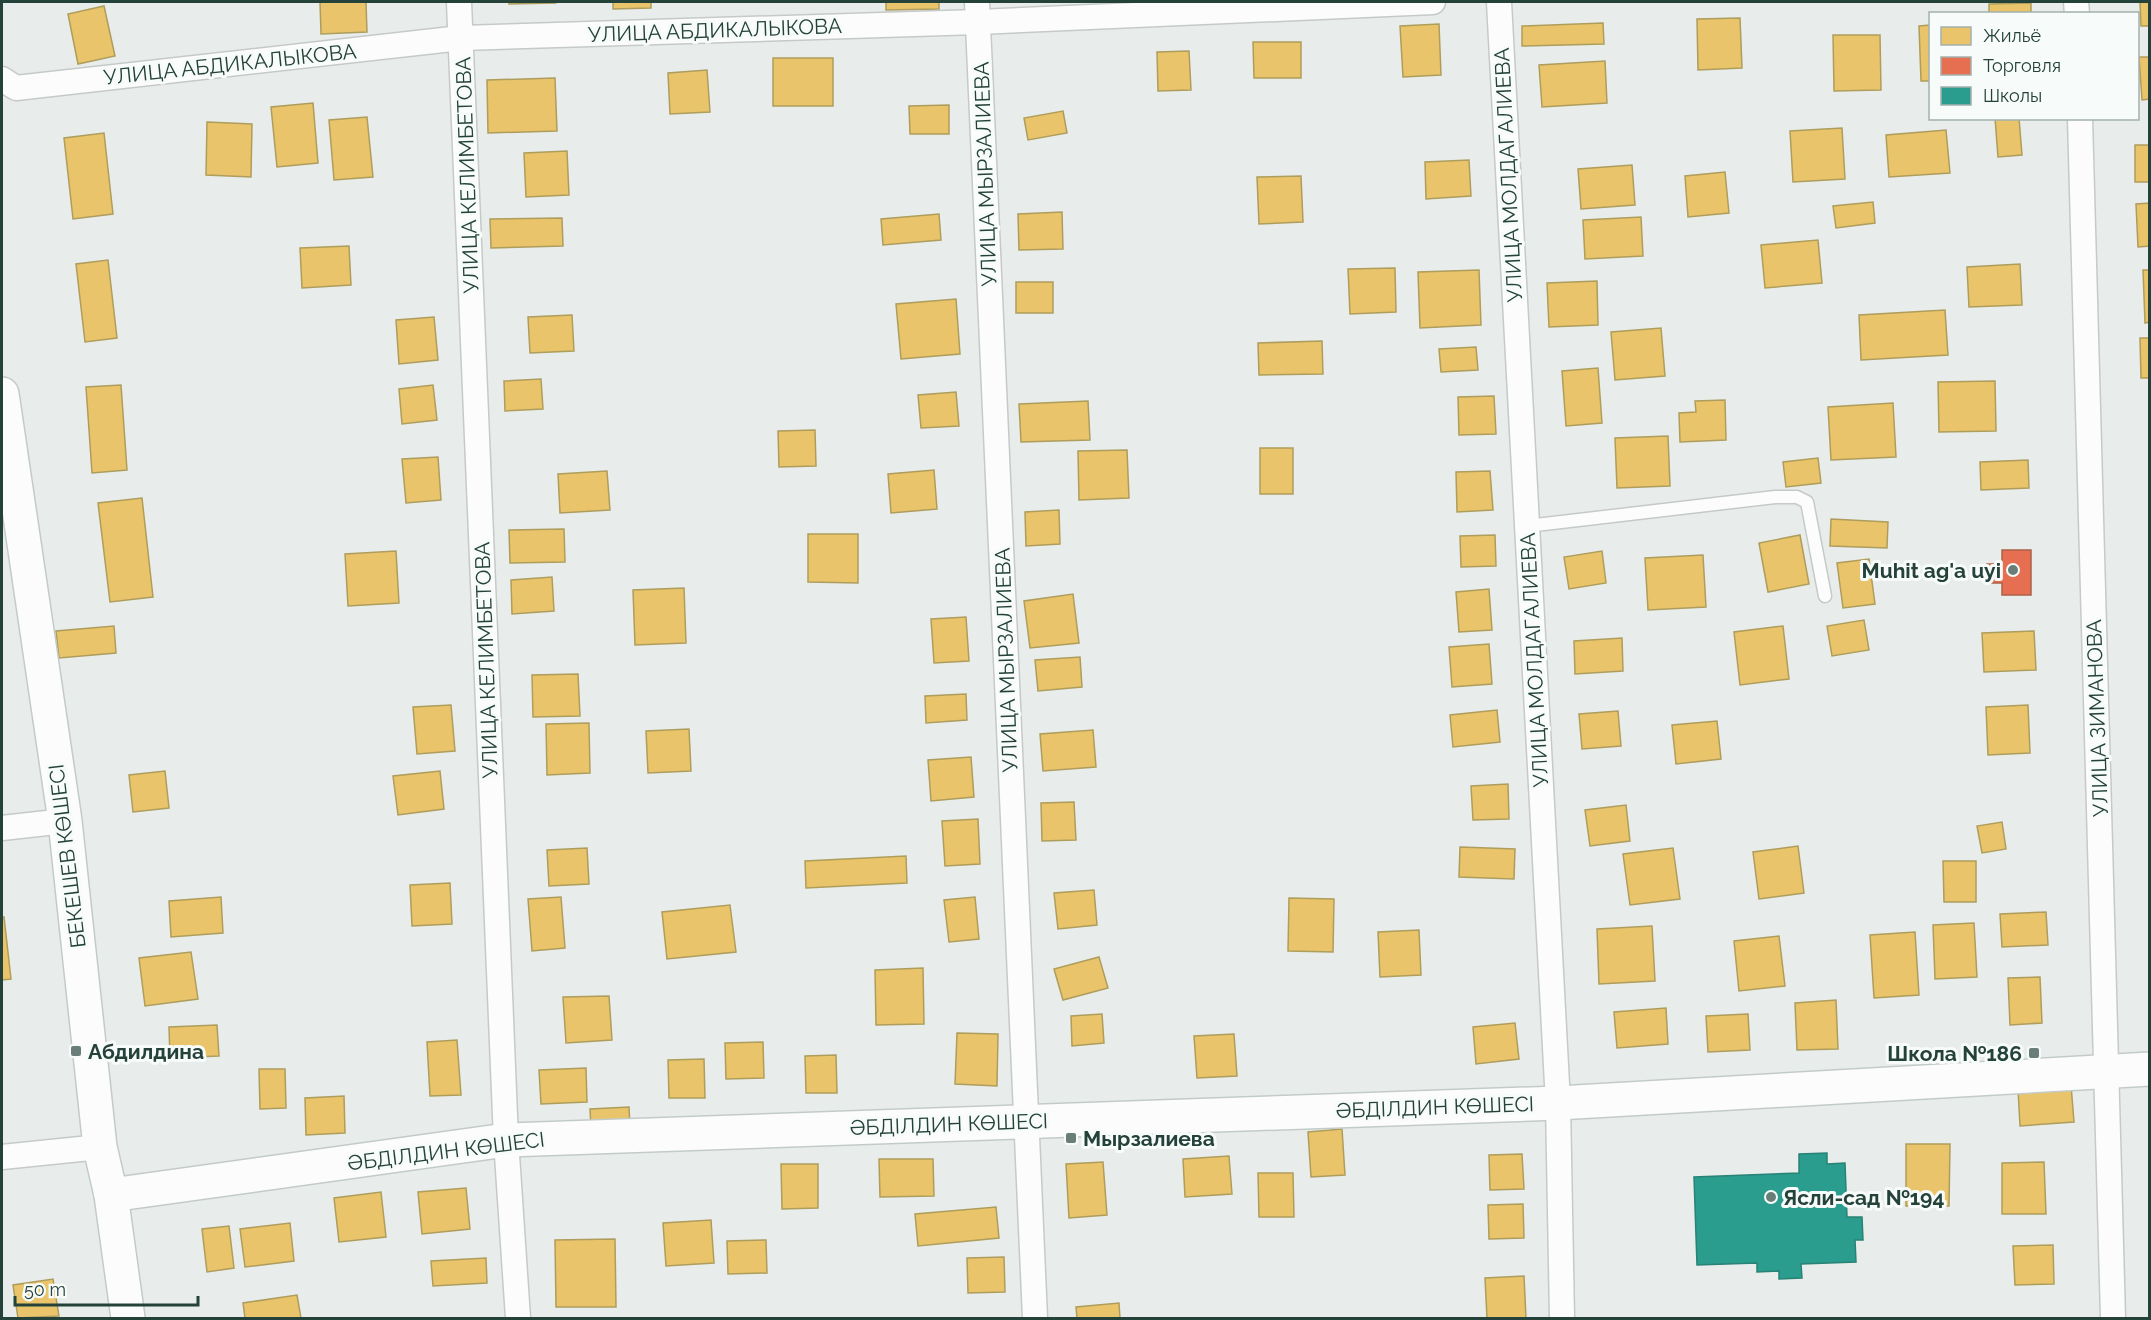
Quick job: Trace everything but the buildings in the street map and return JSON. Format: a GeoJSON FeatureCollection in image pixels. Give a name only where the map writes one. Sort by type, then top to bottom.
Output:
{"type":"FeatureCollection","features":[{"type":"Feature","properties":{"kind":"main road","name":"БЕКЕШЕВ КӨШЕСІ"},"geometry":{"type":"LineString","coordinates":[[2,394],[9,489],[65,821],[100,1147],[111,1195],[128,1318]]}},
{"type":"Feature","properties":{"kind":"main road","name":"ӘБДІЛДИН КӨШЕСІ"},"geometry":{"type":"LineString","coordinates":[[111,1195],[506,1140],[1558,1103],[2150,1069]]}},
{"type":"Feature","properties":{"kind":"street","name":"УЛИЦА КЕЛИМБЕТОВА"},"geometry":{"type":"LineString","coordinates":[[459,2],[506,1140],[518,1318]]}},
{"type":"Feature","properties":{"kind":"street","name":"УЛИЦА АБДИКАЛЫКОВА"},"geometry":{"type":"LineString","coordinates":[[2,79],[16,88],[461,38],[977,12],[1433,2]]}},
{"type":"Feature","properties":{"kind":"street","name":"УЛИЦА МОЛДАГАЛИЕВА"},"geometry":{"type":"LineString","coordinates":[[1499,2],[1558,1103],[1562,1318]]}},
{"type":"Feature","properties":{"kind":"street","name":"УЛИЦА МЫРЗАЛИЕВА"},"geometry":{"type":"LineString","coordinates":[[977,12],[1035,1318]]}},
{"type":"Feature","properties":{"kind":"street","name":"УЛИЦА ЗИМАНОВА"},"geometry":{"type":"LineString","coordinates":[[2080,120],[2114,1318]]}},
{"type":"Feature","properties":{"kind":"street"},"geometry":{"type":"LineString","coordinates":[[2,828],[65,821]]}},
{"type":"Feature","properties":{"kind":"street"},"geometry":{"type":"LineString","coordinates":[[2,1157],[100,1147]]}},
{"type":"Feature","properties":{"kind":"lane"},"geometry":{"type":"LineString","coordinates":[[1527,526],[1775,497],[1797,497],[1807,502],[1825,596]]}},
{"type":"Feature","properties":{"kind":"place","name":"Muhit ag'a uyi"},"geometry":{"type":"Point","coordinates":[2013,570]}},
{"type":"Feature","properties":{"kind":"place","name":"Абдилдина"},"geometry":{"type":"Point","coordinates":[76,1051]}},
{"type":"Feature","properties":{"kind":"place","name":"Школа №186"},"geometry":{"type":"Point","coordinates":[2034,1053]}},
{"type":"Feature","properties":{"kind":"place","name":"Мырзалиева"},"geometry":{"type":"Point","coordinates":[1071,1138]}},
{"type":"Feature","properties":{"kind":"place","name":"Ясли-сад №194"},"geometry":{"type":"Point","coordinates":[1771,1197]}}]}
